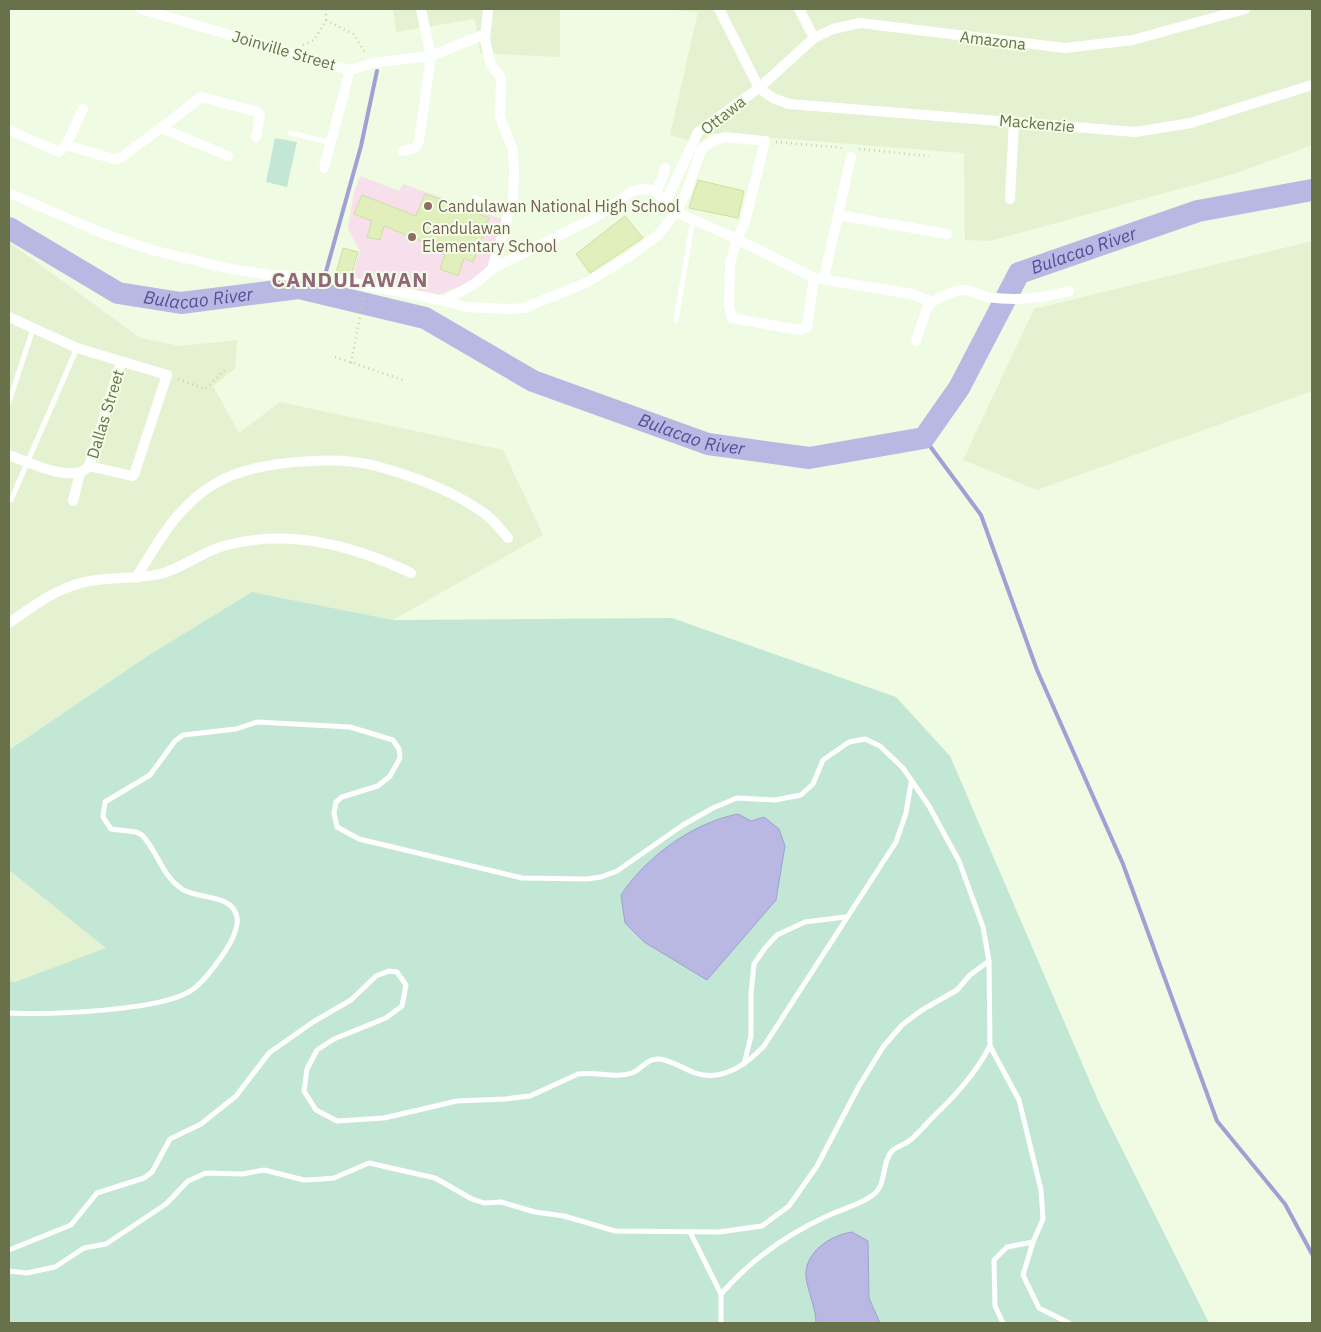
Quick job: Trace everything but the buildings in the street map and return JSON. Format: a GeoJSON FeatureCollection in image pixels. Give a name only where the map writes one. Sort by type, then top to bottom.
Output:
{"type":"FeatureCollection","features":[{"type":"Feature","properties":{"kind":"street","name":"Joinville Street"},"geometry":{"type":"LineString","coordinates":[[141,9],[299,53],[350,70],[373,63],[431,56],[484,34]]}},
{"type":"Feature","properties":{"kind":"street"},"geometry":{"type":"LineString","coordinates":[[403,151],[415,148],[418,141],[431,56],[421,9]]}},
{"type":"Feature","properties":{"kind":"street"},"geometry":{"type":"LineString","coordinates":[[488,9],[484,34],[489,60],[501,78],[500,117],[513,150],[513,199],[492,269]]}},
{"type":"Feature","properties":{"kind":"street"},"geometry":{"type":"LineString","coordinates":[[719,9],[759,88]]}},
{"type":"Feature","properties":{"kind":"street"},"geometry":{"type":"LineString","coordinates":[[799,9],[814,38]]}},
{"type":"Feature","properties":{"kind":"street","name":"Amazona"},"geometry":{"type":"LineString","coordinates":[[759,88],[814,38],[833,29],[860,23],[1064,48],[1133,40],[1245,9]]}},
{"type":"Feature","properties":{"kind":"street"},"geometry":{"type":"LineString","coordinates":[[324,168],[329,142],[350,70]]}},
{"type":"Feature","properties":{"kind":"street","name":"Mackenzie"},"geometry":{"type":"LineString","coordinates":[[759,88],[773,98],[789,104],[1135,132],[1191,123],[1312,85]]}},
{"type":"Feature","properties":{"kind":"street","name":"Ottawa"},"geometry":{"type":"LineString","coordinates":[[666,201],[698,132],[759,88]]}},
{"type":"Feature","properties":{"kind":"street"},"geometry":{"type":"LineString","coordinates":[[66,145],[114,159],[120,158],[202,97],[258,112],[260,115],[256,137]]}},
{"type":"Feature","properties":{"kind":"street"},"geometry":{"type":"LineString","coordinates":[[9,130],[55,151],[62,151],[83,109]]}},
{"type":"Feature","properties":{"kind":"street"},"geometry":{"type":"LineString","coordinates":[[1010,198],[1014,121]]}},
{"type":"Feature","properties":{"kind":"street"},"geometry":{"type":"LineString","coordinates":[[161,128],[228,156]]}},
{"type":"Feature","properties":{"kind":"street"},"geometry":{"type":"LineString","coordinates":[[9,193],[102,233],[152,250],[226,268],[269,275],[326,277],[367,287],[445,301],[465,307],[510,309],[530,305],[586,284],[630,256],[658,234],[676,212],[693,176],[701,150],[713,141],[725,137],[764,141],[745,222],[737,239],[730,264],[729,306],[734,320],[799,330],[807,326],[852,157]]}},
{"type":"Feature","properties":{"kind":"street"},"geometry":{"type":"LineString","coordinates":[[656,191],[664,176],[665,168]]}},
{"type":"Feature","properties":{"kind":"street"},"geometry":{"type":"LineString","coordinates":[[445,301],[477,282],[492,269],[594,218],[632,191],[644,189],[656,191],[676,212],[819,278],[912,294],[932,302]]}},
{"type":"Feature","properties":{"kind":"street"},"geometry":{"type":"LineString","coordinates":[[838,215],[947,234]]}},
{"type":"Feature","properties":{"kind":"street"},"geometry":{"type":"LineString","coordinates":[[916,341],[927,308],[932,302],[959,290],[974,291],[984,296],[1015,299],[1047,297],[1069,291]]}},
{"type":"Feature","properties":{"kind":"street"},"geometry":{"type":"LineString","coordinates":[[9,316],[76,348],[167,375],[134,475],[89,466],[80,473],[69,475],[9,455]]}},
{"type":"Feature","properties":{"kind":"street","name":"Dallas Street"},"geometry":{"type":"LineString","coordinates":[[89,466],[121,362]]}},
{"type":"Feature","properties":{"kind":"street"},"geometry":{"type":"LineString","coordinates":[[136,578],[177,515],[216,482],[252,468],[297,462],[333,461],[375,465],[415,479],[461,498],[486,514],[508,538]]}},
{"type":"Feature","properties":{"kind":"street"},"geometry":{"type":"LineString","coordinates":[[73,501],[80,473]]}},
{"type":"Feature","properties":{"kind":"street"},"geometry":{"type":"LineString","coordinates":[[9,623],[49,596],[74,585],[97,580],[136,578],[166,572],[221,547],[252,539],[283,539],[338,545],[372,555],[411,573]]}},
{"type":"Feature","properties":{"kind":"lane"},"geometry":{"type":"LineString","coordinates":[[290,133],[329,142]]}},
{"type":"Feature","properties":{"kind":"lane"},"geometry":{"type":"LineString","coordinates":[[474,197],[509,215]]}},
{"type":"Feature","properties":{"kind":"lane"},"geometry":{"type":"LineString","coordinates":[[676,321],[693,219]]}},
{"type":"Feature","properties":{"kind":"lane"},"geometry":{"type":"LineString","coordinates":[[9,402],[33,329]]}},
{"type":"Feature","properties":{"kind":"lane"},"geometry":{"type":"LineString","coordinates":[[12,500],[76,348]]}},
{"type":"Feature","properties":{"kind":"lane"},"geometry":{"type":"LineString","coordinates":[[9,1013],[35,1015],[159,1004],[192,990],[211,971],[225,952],[236,929],[237,917],[230,905],[215,898],[184,891],[168,879],[142,835],[136,832],[111,829],[103,817],[105,802],[150,775],[175,741],[190,732],[236,729],[257,722],[350,728],[393,740],[399,749],[398,764],[390,776],[378,786],[342,797],[336,802],[334,813],[337,826],[359,839],[522,878],[587,880],[618,871],[684,825],[713,808],[737,798],[775,800],[801,795],[813,784],[823,760],[848,742],[865,739],[880,746],[902,768],[929,806],[959,861],[983,927],[989,961],[990,1046],[1019,1100],[1041,1190],[1043,1219],[1033,1242],[1023,1275],[1039,1308],[1069,1323]]}},
{"type":"Feature","properties":{"kind":"lane"},"geometry":{"type":"LineString","coordinates":[[9,1250],[71,1225],[97,1193],[144,1178],[152,1172],[170,1139],[201,1124],[236,1096],[269,1053],[313,1022],[351,1000],[376,976],[389,971],[397,972],[406,985],[402,1006],[386,1018],[334,1039],[317,1050],[307,1069],[304,1091],[316,1110],[337,1122],[384,1118],[457,1101],[530,1096],[578,1074],[617,1075],[632,1073],[648,1061],[657,1059],[705,1074],[724,1074],[744,1064],[764,1046],[896,842],[906,813],[911,783]]}},
{"type":"Feature","properties":{"kind":"lane"},"geometry":{"type":"LineString","coordinates":[[744,1064],[751,1036],[751,993],[754,964],[764,948],[777,936],[805,922],[846,917]]}},
{"type":"Feature","properties":{"kind":"lane"},"geometry":{"type":"LineString","coordinates":[[9,1271],[27,1274],[56,1267],[84,1248],[106,1244],[166,1204],[188,1181],[206,1173],[242,1174],[264,1170],[304,1180],[322,1179],[334,1178],[369,1163],[415,1171],[435,1178],[472,1199],[484,1203],[500,1202],[615,1231],[718,1232],[762,1226],[789,1206],[817,1166],[859,1086],[883,1047],[902,1025],[922,1010],[957,990],[970,975],[989,961]]}},
{"type":"Feature","properties":{"kind":"lane"},"geometry":{"type":"LineString","coordinates":[[721,1294],[738,1273],[788,1237],[825,1217],[863,1202],[876,1193],[893,1149],[908,1142],[961,1090],[980,1065],[990,1046]]}},
{"type":"Feature","properties":{"kind":"lane"},"geometry":{"type":"LineString","coordinates":[[690,1232],[721,1294],[721,1323]]}},
{"type":"Feature","properties":{"kind":"lane"},"geometry":{"type":"LineString","coordinates":[[1003,1323],[995,1306],[994,1260],[1007,1247],[1033,1242]]}},
{"type":"Feature","properties":{"kind":"path"},"geometry":{"type":"LineString","coordinates":[[299,53],[304,44],[315,39],[326,20],[326,9]]}},
{"type":"Feature","properties":{"kind":"path"},"geometry":{"type":"LineString","coordinates":[[326,20],[354,34],[373,63]]}},
{"type":"Feature","properties":{"kind":"path"},"geometry":{"type":"LineString","coordinates":[[764,141],[930,156]]}},
{"type":"Feature","properties":{"kind":"path"},"geometry":{"type":"LineString","coordinates":[[845,148],[852,157]]}},
{"type":"Feature","properties":{"kind":"path"},"geometry":{"type":"LineString","coordinates":[[351,363],[362,299]]}},
{"type":"Feature","properties":{"kind":"path"},"geometry":{"type":"LineString","coordinates":[[334,357],[404,380]]}},
{"type":"Feature","properties":{"kind":"path"},"geometry":{"type":"LineString","coordinates":[[167,375],[205,389],[225,370]]}},
{"type":"Feature","properties":{"kind":"shaded area"},"geometry":{"type":"Polygon","coordinates":[[[393,9],[560,9],[560,57],[480,53],[475,19],[396,32],[393,9]]]}},
{"type":"Feature","properties":{"kind":"shaded area"},"geometry":{"type":"Polygon","coordinates":[[[659,9],[1312,9],[1312,145],[1237,173],[990,241],[965,240],[964,153],[713,133],[697,143],[670,135],[698,12],[659,9]]]}},
{"type":"Feature","properties":{"kind":"shaded area"},"geometry":{"type":"Polygon","coordinates":[[[275,138],[297,142],[287,187],[266,182],[275,138]]]}},
{"type":"Feature","properties":{"kind":"shaded area","name":"Candulawan Elementary School"},"geometry":{"type":"Polygon","coordinates":[[[360,176],[399,191],[403,184],[504,220],[487,268],[468,283],[435,296],[351,280],[360,251],[348,228],[354,192],[360,176]]]}},
{"type":"Feature","properties":{"kind":"shaded area"},"geometry":{"type":"Polygon","coordinates":[[[1312,241],[1312,391],[1037,490],[963,460],[1034,309],[1312,241]]]}},
{"type":"Feature","properties":{"kind":"shaded area"},"geometry":{"type":"Polygon","coordinates":[[[9,242],[140,338],[180,346],[237,340],[235,369],[213,386],[239,433],[280,402],[503,450],[543,535],[393,620],[252,592],[149,655],[9,750],[9,242]]]}},
{"type":"Feature","properties":{"kind":"shaded area"},"geometry":{"type":"Polygon","coordinates":[[[252,592],[393,620],[672,618],[896,697],[950,756],[1100,1105],[1209,1323],[9,1323],[9,981],[15,982],[106,948],[9,870],[9,750],[149,655],[252,592]]]}},
{"type":"Feature","properties":{"kind":"shaded area"},"geometry":{"type":"Polygon","coordinates":[[[9,870],[107,948],[15,982],[9,981],[9,870]]]}},
{"type":"Feature","properties":{"kind":"water"},"geometry":{"type":"Polygon","coordinates":[[[738,814],[751,821],[764,817],[779,829],[785,846],[776,900],[707,980],[644,942],[625,923],[621,895],[643,868],[672,844],[704,825],[738,814]]]}},
{"type":"Feature","properties":{"kind":"water"},"geometry":{"type":"Polygon","coordinates":[[[852,1232],[868,1241],[869,1298],[880,1323],[816,1323],[806,1277],[809,1260],[820,1246],[836,1237],[852,1232]]]}},
{"type":"Feature","properties":{"kind":"waterway"},"geometry":{"type":"LineString","coordinates":[[320,293],[361,146],[377,71]]}},
{"type":"Feature","properties":{"kind":"waterway","name":"Bulacao River"},"geometry":{"type":"LineString","coordinates":[[9,228],[118,293],[181,303],[299,288],[425,318],[533,381],[708,444],[809,458],[924,438],[959,388],[1019,273],[1198,211],[1312,190]]}},
{"type":"Feature","properties":{"kind":"waterway"},"geometry":{"type":"LineString","coordinates":[[924,438],[981,515],[1037,670],[1123,864],[1217,1121],[1285,1204],[1312,1254]]}},
{"type":"Feature","properties":{"kind":"place","name":"Candulawan National High School"},"geometry":{"type":"Point","coordinates":[428,206]}},
{"type":"Feature","properties":{"kind":"place","name":"Candulawan Elementary School"},"geometry":{"type":"Point","coordinates":[412,237]}},
{"type":"Feature","properties":{"kind":"district","name":"CANDULAWAN"},"geometry":{"type":"Point","coordinates":[350,280]}}]}
